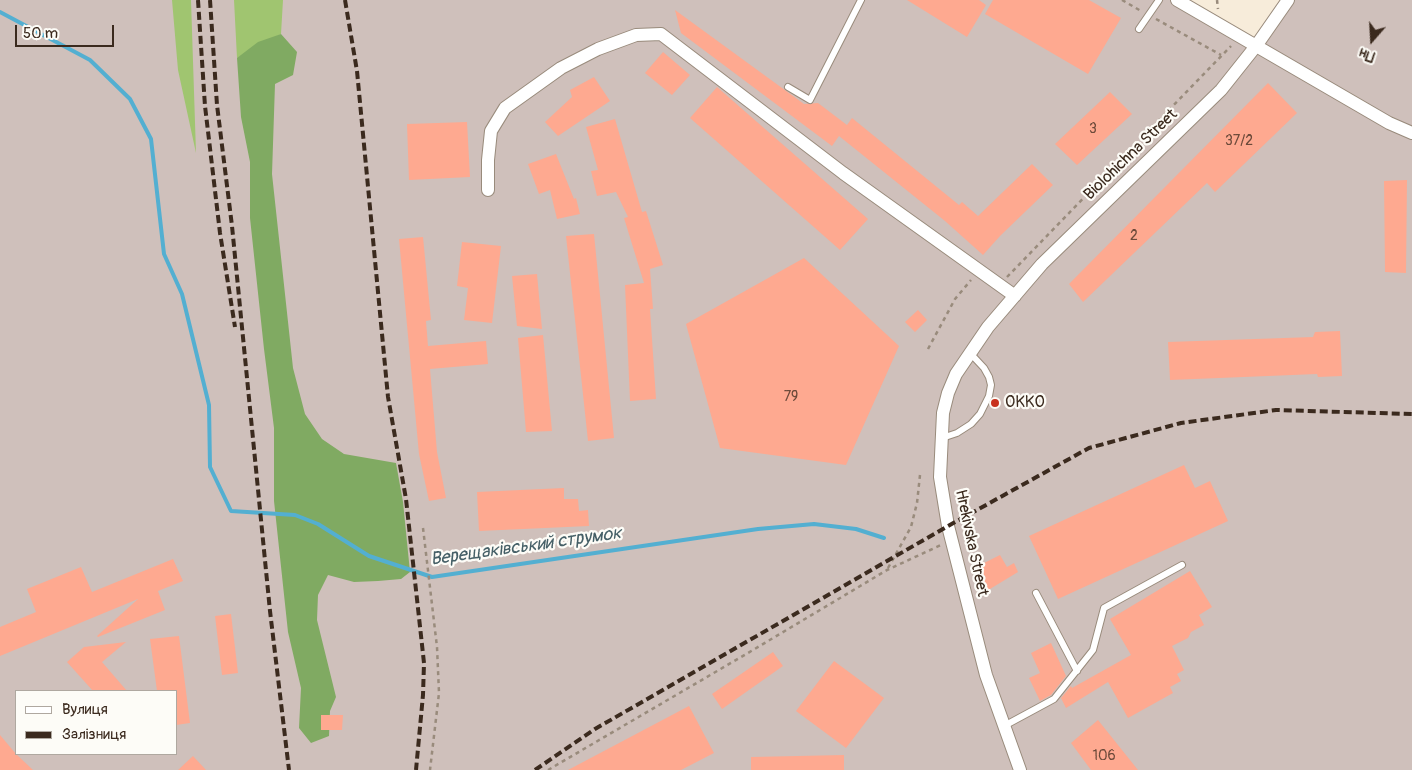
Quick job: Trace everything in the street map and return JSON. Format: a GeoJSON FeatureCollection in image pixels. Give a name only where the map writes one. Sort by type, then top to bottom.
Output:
{"type":"FeatureCollection","features":[{"type":"Feature","properties":{"kind":"street"},"geometry":{"type":"LineString","coordinates":[[1177,0],[1390,123],[1412,133]]}},
{"type":"Feature","properties":{"kind":"street","name":"Biolohichna Street"},"geometry":{"type":"LineString","coordinates":[[988,327],[1042,264],[1221,90],[1256,46],[1288,0]]}},
{"type":"Feature","properties":{"kind":"street"},"geometry":{"type":"LineString","coordinates":[[488,190],[488,160],[491,131],[505,108],[561,68],[598,49],[636,35],[661,34],[843,173],[1015,296]]}},
{"type":"Feature","properties":{"kind":"street","name":"Hrekivska Street"},"geometry":{"type":"LineString","coordinates":[[988,327],[956,374],[948,393],[943,413],[940,477],[951,540],[986,675],[1020,770]]}},
{"type":"Feature","properties":{"kind":"lane"},"geometry":{"type":"LineString","coordinates":[[788,87],[810,100],[861,0]]}},
{"type":"Feature","properties":{"kind":"lane"},"geometry":{"type":"LineString","coordinates":[[1139,29],[1159,0]]}},
{"type":"Feature","properties":{"kind":"lane"},"geometry":{"type":"LineString","coordinates":[[942,438],[957,433],[971,424],[980,414],[989,396],[991,385],[989,376],[970,353]]}},
{"type":"Feature","properties":{"kind":"lane"},"geometry":{"type":"LineString","coordinates":[[1004,726],[1054,699],[1093,650],[1104,608],[1182,565]]}},
{"type":"Feature","properties":{"kind":"lane"},"geometry":{"type":"LineString","coordinates":[[1036,593],[1077,671]]}},
{"type":"Feature","properties":{"kind":"path"},"geometry":{"type":"LineString","coordinates":[[1122,0],[1221,55]]}},
{"type":"Feature","properties":{"kind":"path"},"geometry":{"type":"LineString","coordinates":[[1006,277],[1240,37]]}},
{"type":"Feature","properties":{"kind":"path"},"geometry":{"type":"LineString","coordinates":[[971,281],[982,272]]}},
{"type":"Feature","properties":{"kind":"path"},"geometry":{"type":"LineString","coordinates":[[928,349],[955,299]]}},
{"type":"Feature","properties":{"kind":"path"},"geometry":{"type":"LineString","coordinates":[[887,570],[911,528],[917,503],[920,475]]}},
{"type":"Feature","properties":{"kind":"path"},"geometry":{"type":"LineString","coordinates":[[423,528],[437,647],[439,693],[430,770]]}},
{"type":"Feature","properties":{"kind":"path"},"geometry":{"type":"LineString","coordinates":[[548,770],[887,570],[951,540]]}},
{"type":"Feature","properties":{"kind":"shaded area"},"geometry":{"type":"Polygon","coordinates":[[[0,0],[1177,0],[1256,46],[1288,0],[1412,0],[1412,770],[0,770],[0,0]]]}},
{"type":"Feature","properties":{"kind":"green space"},"geometry":{"type":"Polygon","coordinates":[[[172,0],[191,0],[196,153],[178,70],[172,0]]]}},
{"type":"Feature","properties":{"kind":"green space"},"geometry":{"type":"Polygon","coordinates":[[[234,0],[283,0],[281,34],[237,58],[234,0]]]}},
{"type":"Feature","properties":{"kind":"green space"},"geometry":{"type":"Polygon","coordinates":[[[281,34],[297,52],[293,75],[275,84],[272,174],[293,368],[305,414],[322,439],[344,454],[396,463],[403,502],[410,572],[401,579],[354,582],[328,575],[318,595],[317,620],[336,697],[330,711],[329,736],[311,743],[299,728],[301,688],[288,632],[274,501],[274,428],[250,218],[250,162],[241,117],[237,58],[258,42],[281,34]]]}},
{"type":"Feature","properties":{"kind":"building"},"geometry":{"type":"Polygon","coordinates":[[[907,0],[979,0],[986,5],[967,37],[907,0]]]}},
{"type":"Feature","properties":{"kind":"building"},"geometry":{"type":"Polygon","coordinates":[[[993,0],[1089,0],[1121,18],[1088,74],[985,14],[993,0]]]}},
{"type":"Feature","properties":{"kind":"building"},"geometry":{"type":"Polygon","coordinates":[[[675,10],[804,104],[818,103],[847,125],[852,118],[959,205],[962,202],[978,216],[1032,164],[1053,185],[983,255],[945,221],[839,136],[832,146],[681,33],[675,10]]]}},
{"type":"Feature","properties":{"kind":"building"},"geometry":{"type":"Polygon","coordinates":[[[663,52],[690,75],[672,95],[645,73],[663,52]]]}},
{"type":"Feature","properties":{"kind":"building"},"geometry":{"type":"Polygon","coordinates":[[[594,77],[610,101],[558,136],[545,122],[572,97],[570,90],[594,77]]]}},
{"type":"Feature","properties":{"kind":"building"},"geometry":{"type":"Polygon","coordinates":[[[1268,83],[1297,113],[1215,192],[1207,183],[1083,302],[1069,284],[1268,83]]]}},
{"type":"Feature","properties":{"kind":"building"},"geometry":{"type":"Polygon","coordinates":[[[717,87],[868,219],[840,250],[690,118],[717,87]]]}},
{"type":"Feature","properties":{"kind":"building"},"geometry":{"type":"Polygon","coordinates":[[[1110,92],[1132,114],[1077,165],[1055,144],[1110,92]]]}},
{"type":"Feature","properties":{"kind":"building"},"geometry":{"type":"Polygon","coordinates":[[[615,119],[642,212],[646,211],[663,265],[650,269],[653,309],[650,309],[656,399],[630,401],[625,285],[644,283],[624,218],[628,217],[616,192],[597,196],[591,171],[598,170],[586,127],[615,119]]]}},
{"type":"Feature","properties":{"kind":"building"},"geometry":{"type":"Polygon","coordinates":[[[467,122],[470,177],[409,180],[407,124],[467,122]]]}},
{"type":"Feature","properties":{"kind":"building"},"geometry":{"type":"Polygon","coordinates":[[[556,154],[574,199],[576,198],[580,214],[557,219],[550,190],[539,194],[528,164],[556,154]]]}},
{"type":"Feature","properties":{"kind":"building"},"geometry":{"type":"Polygon","coordinates":[[[1407,180],[1406,273],[1385,272],[1384,181],[1407,180]]]}},
{"type":"Feature","properties":{"kind":"building"},"geometry":{"type":"Polygon","coordinates":[[[594,234],[614,438],[588,441],[566,236],[594,234]]]}},
{"type":"Feature","properties":{"kind":"building"},"geometry":{"type":"Polygon","coordinates":[[[423,237],[431,320],[426,321],[428,346],[486,341],[488,364],[430,369],[437,452],[446,498],[429,501],[419,454],[399,239],[423,237]]]}},
{"type":"Feature","properties":{"kind":"building"},"geometry":{"type":"Polygon","coordinates":[[[462,242],[501,246],[492,323],[464,320],[468,288],[457,286],[462,242]]]}},
{"type":"Feature","properties":{"kind":"building"},"geometry":{"type":"Polygon","coordinates":[[[804,258],[899,346],[846,465],[720,448],[686,324],[804,258]]]}},
{"type":"Feature","properties":{"kind":"building"},"geometry":{"type":"Polygon","coordinates":[[[537,274],[542,329],[517,326],[512,276],[537,274]]]}},
{"type":"Feature","properties":{"kind":"building"},"geometry":{"type":"Polygon","coordinates":[[[918,310],[927,320],[915,332],[905,322],[918,310]]]}},
{"type":"Feature","properties":{"kind":"building"},"geometry":{"type":"Polygon","coordinates":[[[1340,331],[1342,376],[1318,377],[1317,374],[1170,380],[1168,342],[1313,337],[1315,332],[1340,331]]]}},
{"type":"Feature","properties":{"kind":"building"},"geometry":{"type":"Polygon","coordinates":[[[543,335],[552,431],[526,432],[518,338],[543,335]]]}},
{"type":"Feature","properties":{"kind":"building"},"geometry":{"type":"Polygon","coordinates":[[[1184,465],[1195,488],[1210,481],[1228,521],[1058,599],[1029,536],[1184,465]]]}},
{"type":"Feature","properties":{"kind":"building"},"geometry":{"type":"Polygon","coordinates":[[[564,488],[564,499],[578,499],[579,511],[588,510],[589,526],[479,531],[477,492],[564,488]]]}},
{"type":"Feature","properties":{"kind":"building"},"geometry":{"type":"Polygon","coordinates":[[[1000,555],[1007,567],[1014,563],[1018,572],[985,592],[977,574],[983,569],[980,565],[1000,555]]]}},
{"type":"Feature","properties":{"kind":"building"},"geometry":{"type":"Polygon","coordinates":[[[173,559],[183,581],[158,591],[165,610],[97,636],[138,599],[0,656],[0,627],[36,612],[27,589],[81,567],[92,592],[173,559]]]}},
{"type":"Feature","properties":{"kind":"building"},"geometry":{"type":"Polygon","coordinates":[[[1190,571],[1212,607],[1199,615],[1204,625],[1191,632],[1188,638],[1172,646],[1184,670],[1177,674],[1181,681],[1170,687],[1173,693],[1128,718],[1108,682],[1066,708],[1061,698],[1071,686],[1072,688],[1131,655],[1110,619],[1190,571]]]}},
{"type":"Feature","properties":{"kind":"building"},"geometry":{"type":"Polygon","coordinates":[[[231,614],[238,673],[222,675],[215,616],[231,614]]]}},
{"type":"Feature","properties":{"kind":"building"},"geometry":{"type":"Polygon","coordinates":[[[179,636],[190,723],[178,725],[178,690],[157,690],[150,639],[179,636]]]}},
{"type":"Feature","properties":{"kind":"building"},"geometry":{"type":"Polygon","coordinates":[[[126,642],[102,662],[126,690],[92,690],[67,662],[84,647],[126,642]]]}},
{"type":"Feature","properties":{"kind":"building"},"geometry":{"type":"Polygon","coordinates":[[[1051,643],[1066,676],[1051,695],[1040,701],[1029,678],[1040,673],[1031,653],[1051,643]]]}},
{"type":"Feature","properties":{"kind":"building"},"geometry":{"type":"Polygon","coordinates":[[[773,652],[783,666],[722,709],[712,694],[773,652]]]}},
{"type":"Feature","properties":{"kind":"building"},"geometry":{"type":"Polygon","coordinates":[[[834,661],[884,698],[846,748],[796,711],[834,661]]]}},
{"type":"Feature","properties":{"kind":"building"},"geometry":{"type":"Polygon","coordinates":[[[689,706],[714,753],[681,770],[568,770],[689,706]]]}},
{"type":"Feature","properties":{"kind":"building"},"geometry":{"type":"Polygon","coordinates":[[[321,715],[343,715],[342,730],[321,730],[321,715]]]}},
{"type":"Feature","properties":{"kind":"building"},"geometry":{"type":"Polygon","coordinates":[[[1098,720],[1138,770],[1091,770],[1071,743],[1098,720]]]}},
{"type":"Feature","properties":{"kind":"building"},"geometry":{"type":"Polygon","coordinates":[[[0,735],[15,755],[33,770],[0,770],[0,735]]]}},
{"type":"Feature","properties":{"kind":"building"},"geometry":{"type":"Polygon","coordinates":[[[844,755],[844,770],[751,770],[751,757],[844,755]]]}},
{"type":"Feature","properties":{"kind":"building"},"geometry":{"type":"Polygon","coordinates":[[[193,756],[206,770],[178,770],[193,756]]]}},
{"type":"Feature","properties":{"kind":"waterway","name":"Верещаківський струмок"},"geometry":{"type":"LineString","coordinates":[[0,12],[90,60],[130,99],[151,139],[164,254],[182,294],[209,405],[210,467],[231,511],[295,515],[318,524],[369,556],[432,577],[758,529],[814,524],[856,529],[884,538]]}},
{"type":"Feature","properties":{"kind":"railway"},"geometry":{"type":"LineString","coordinates":[[198,0],[205,106],[220,233],[235,327]]}},
{"type":"Feature","properties":{"kind":"railway"},"geometry":{"type":"LineString","coordinates":[[210,0],[217,105],[232,226],[270,611],[289,770]]}},
{"type":"Feature","properties":{"kind":"railway"},"geometry":{"type":"LineString","coordinates":[[345,0],[357,71],[388,397],[406,499],[424,663],[416,770]]}},
{"type":"Feature","properties":{"kind":"railway"},"geometry":{"type":"LineString","coordinates":[[535,770],[595,729],[948,526],[1089,448],[1181,423],[1276,410],[1412,414]]}},
{"type":"Feature","properties":{"kind":"place","name":"OKKO"},"geometry":{"type":"Point","coordinates":[995,403]}}]}
